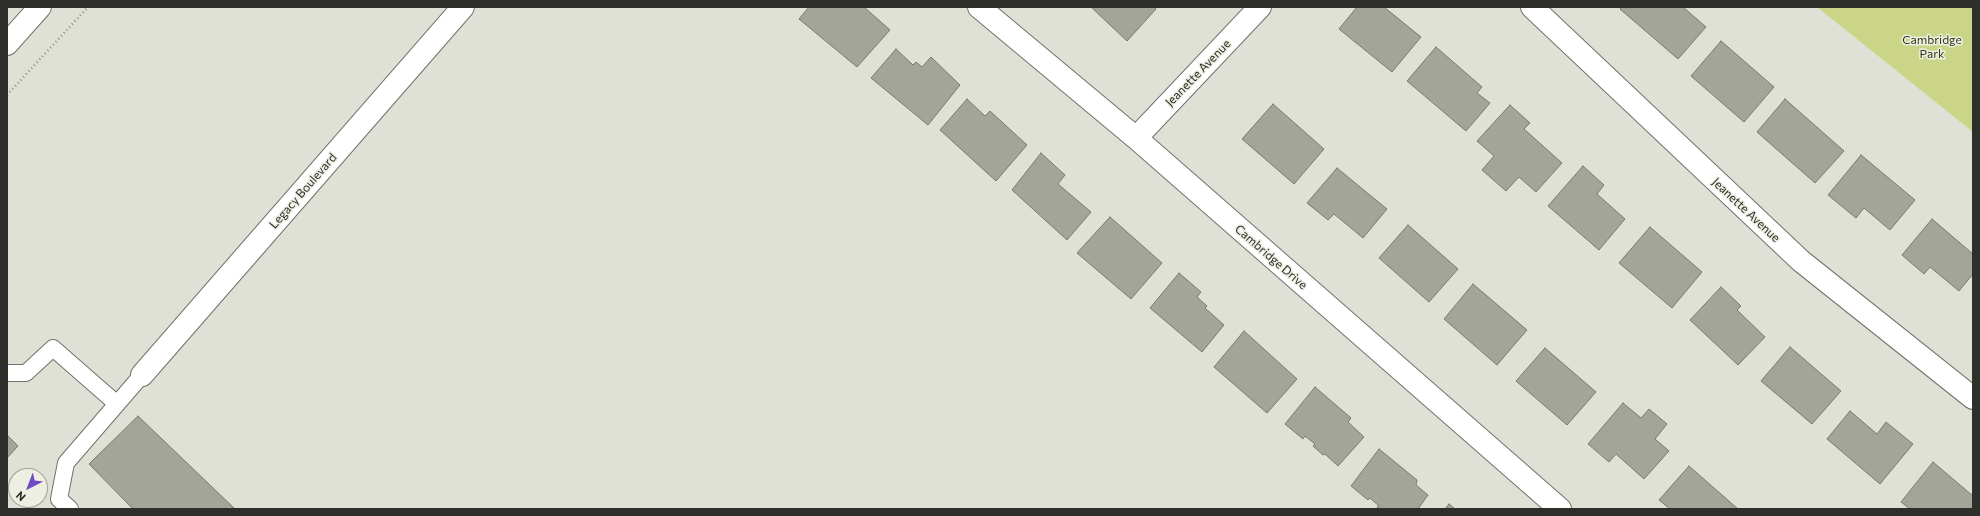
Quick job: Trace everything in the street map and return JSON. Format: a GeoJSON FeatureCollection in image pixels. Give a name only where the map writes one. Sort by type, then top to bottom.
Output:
{"type":"FeatureCollection","features":[{"type":"Feature","properties":{"kind":"street"},"geometry":{"type":"LineString","coordinates":[[7,44],[40,7]]}},
{"type":"Feature","properties":{"kind":"street","name":"Legacy Boulevard"},"geometry":{"type":"LineString","coordinates":[[142,375],[463,7]]}},
{"type":"Feature","properties":{"kind":"street","name":"Cambridge Drive"},"geometry":{"type":"LineString","coordinates":[[979,7],[1136,138],[1560,509]]}},
{"type":"Feature","properties":{"kind":"street","name":"Jeanette Avenue"},"geometry":{"type":"LineString","coordinates":[[1136,138],[1260,7]]}},
{"type":"Feature","properties":{"kind":"street","name":"Jeanette Avenue"},"geometry":{"type":"LineString","coordinates":[[1532,7],[1801,261],[1973,398]]}},
{"type":"Feature","properties":{"kind":"lane"},"geometry":{"type":"LineString","coordinates":[[7,373],[26,373],[53,348],[117,404]]}},
{"type":"Feature","properties":{"kind":"lane"},"geometry":{"type":"LineString","coordinates":[[61,506],[66,463],[142,375]]}},
{"type":"Feature","properties":{"kind":"path"},"geometry":{"type":"LineString","coordinates":[[7,95],[88,7]]}},
{"type":"Feature","properties":{"kind":"green space","name":"Cambridge Park"},"geometry":{"type":"Polygon","coordinates":[[[1817,7],[1973,7],[1973,132],[1817,7]]]}},
{"type":"Feature","properties":{"kind":"building"},"geometry":{"type":"Polygon","coordinates":[[[809,7],[864,7],[890,30],[857,67],[799,19],[809,7]]]}},
{"type":"Feature","properties":{"kind":"building"},"geometry":{"type":"Polygon","coordinates":[[[1091,7],[1154,7],[1156,9],[1127,41],[1091,7]]]}},
{"type":"Feature","properties":{"kind":"building"},"geometry":{"type":"Polygon","coordinates":[[[1357,7],[1384,7],[1421,37],[1392,72],[1339,29],[1357,7]]]}},
{"type":"Feature","properties":{"kind":"building"},"geometry":{"type":"Polygon","coordinates":[[[1622,7],[1683,7],[1706,27],[1678,59],[1620,9],[1622,7]]]}},
{"type":"Feature","properties":{"kind":"building"},"geometry":{"type":"Polygon","coordinates":[[[1721,41],[1774,87],[1744,122],[1691,76],[1721,41]]]}},
{"type":"Feature","properties":{"kind":"building"},"geometry":{"type":"Polygon","coordinates":[[[1436,47],[1482,87],[1477,93],[1490,103],[1466,131],[1407,81],[1436,47]]]}},
{"type":"Feature","properties":{"kind":"building"},"geometry":{"type":"Polygon","coordinates":[[[896,49],[913,65],[916,62],[922,67],[931,57],[960,85],[928,125],[871,78],[896,49]]]}},
{"type":"Feature","properties":{"kind":"building"},"geometry":{"type":"Polygon","coordinates":[[[967,99],[985,116],[990,111],[1027,145],[996,181],[940,130],[967,99]]]}},
{"type":"Feature","properties":{"kind":"building"},"geometry":{"type":"Polygon","coordinates":[[[1785,99],[1844,151],[1815,183],[1757,132],[1785,99]]]}},
{"type":"Feature","properties":{"kind":"building"},"geometry":{"type":"Polygon","coordinates":[[[1273,104],[1324,149],[1294,184],[1242,139],[1273,104]]]}},
{"type":"Feature","properties":{"kind":"building"},"geometry":{"type":"Polygon","coordinates":[[[1510,105],[1530,123],[1524,129],[1562,163],[1536,192],[1519,177],[1506,191],[1482,170],[1494,156],[1477,141],[1510,105]]]}},
{"type":"Feature","properties":{"kind":"building"},"geometry":{"type":"Polygon","coordinates":[[[1041,153],[1065,175],[1058,184],[1091,212],[1067,240],[1012,190],[1041,153]]]}},
{"type":"Feature","properties":{"kind":"building"},"geometry":{"type":"Polygon","coordinates":[[[1861,155],[1915,200],[1890,230],[1864,208],[1856,218],[1828,195],[1861,155]]]}},
{"type":"Feature","properties":{"kind":"building"},"geometry":{"type":"Polygon","coordinates":[[[1583,166],[1604,185],[1597,194],[1625,219],[1599,250],[1548,206],[1583,166]]]}},
{"type":"Feature","properties":{"kind":"building"},"geometry":{"type":"Polygon","coordinates":[[[1337,168],[1387,209],[1363,238],[1334,214],[1328,220],[1307,203],[1337,168]]]}},
{"type":"Feature","properties":{"kind":"building"},"geometry":{"type":"Polygon","coordinates":[[[1110,217],[1162,263],[1131,299],[1077,253],[1110,217]]]}},
{"type":"Feature","properties":{"kind":"building"},"geometry":{"type":"Polygon","coordinates":[[[1932,219],[1973,254],[1973,274],[1959,291],[1930,267],[1924,274],[1902,255],[1932,219]]]}},
{"type":"Feature","properties":{"kind":"building"},"geometry":{"type":"Polygon","coordinates":[[[1408,225],[1458,269],[1429,302],[1379,258],[1408,225]]]}},
{"type":"Feature","properties":{"kind":"building"},"geometry":{"type":"Polygon","coordinates":[[[1650,227],[1702,272],[1672,308],[1619,263],[1650,227]]]}},
{"type":"Feature","properties":{"kind":"building"},"geometry":{"type":"Polygon","coordinates":[[[1179,273],[1201,292],[1197,297],[1207,306],[1205,308],[1224,325],[1202,352],[1150,308],[1179,273]]]}},
{"type":"Feature","properties":{"kind":"building"},"geometry":{"type":"Polygon","coordinates":[[[1473,284],[1527,330],[1497,365],[1444,319],[1473,284]]]}},
{"type":"Feature","properties":{"kind":"building"},"geometry":{"type":"Polygon","coordinates":[[[1721,287],[1741,306],[1737,310],[1765,337],[1738,365],[1690,320],[1721,287]]]}},
{"type":"Feature","properties":{"kind":"building"},"geometry":{"type":"Polygon","coordinates":[[[1244,331],[1297,379],[1267,413],[1214,367],[1244,331]]]}},
{"type":"Feature","properties":{"kind":"building"},"geometry":{"type":"Polygon","coordinates":[[[1790,347],[1841,391],[1812,424],[1761,381],[1790,347]]]}},
{"type":"Feature","properties":{"kind":"building"},"geometry":{"type":"Polygon","coordinates":[[[1545,348],[1596,392],[1567,425],[1516,381],[1545,348]]]}},
{"type":"Feature","properties":{"kind":"building"},"geometry":{"type":"Polygon","coordinates":[[[1315,387],[1351,418],[1348,422],[1364,437],[1338,466],[1325,454],[1323,455],[1313,446],[1315,444],[1305,436],[1303,439],[1285,424],[1315,387]]]}},
{"type":"Feature","properties":{"kind":"building"},"geometry":{"type":"Polygon","coordinates":[[[1623,403],[1641,418],[1649,409],[1667,424],[1655,439],[1669,451],[1644,479],[1616,454],[1609,462],[1588,444],[1623,403]]]}},
{"type":"Feature","properties":{"kind":"building"},"geometry":{"type":"Polygon","coordinates":[[[1850,411],[1877,434],[1886,422],[1913,444],[1880,484],[1827,439],[1850,411]]]}},
{"type":"Feature","properties":{"kind":"building"},"geometry":{"type":"Polygon","coordinates":[[[138,416],[235,509],[133,509],[89,464],[138,416]]]}},
{"type":"Feature","properties":{"kind":"building"},"geometry":{"type":"Polygon","coordinates":[[[7,435],[18,446],[7,458],[7,435]]]}},
{"type":"Feature","properties":{"kind":"building"},"geometry":{"type":"Polygon","coordinates":[[[1379,449],[1417,480],[1416,485],[1428,495],[1418,509],[1379,509],[1377,507],[1379,506],[1370,498],[1368,500],[1351,486],[1379,449]]]}},
{"type":"Feature","properties":{"kind":"building"},"geometry":{"type":"Polygon","coordinates":[[[1933,462],[1973,496],[1973,509],[1910,509],[1901,502],[1933,462]]]}},
{"type":"Feature","properties":{"kind":"building"},"geometry":{"type":"Polygon","coordinates":[[[1689,466],[1738,509],[1670,509],[1659,500],[1689,466]]]}},
{"type":"Feature","properties":{"kind":"building"},"geometry":{"type":"Polygon","coordinates":[[[1449,504],[1455,509],[1445,509],[1449,504]]]}}]}
